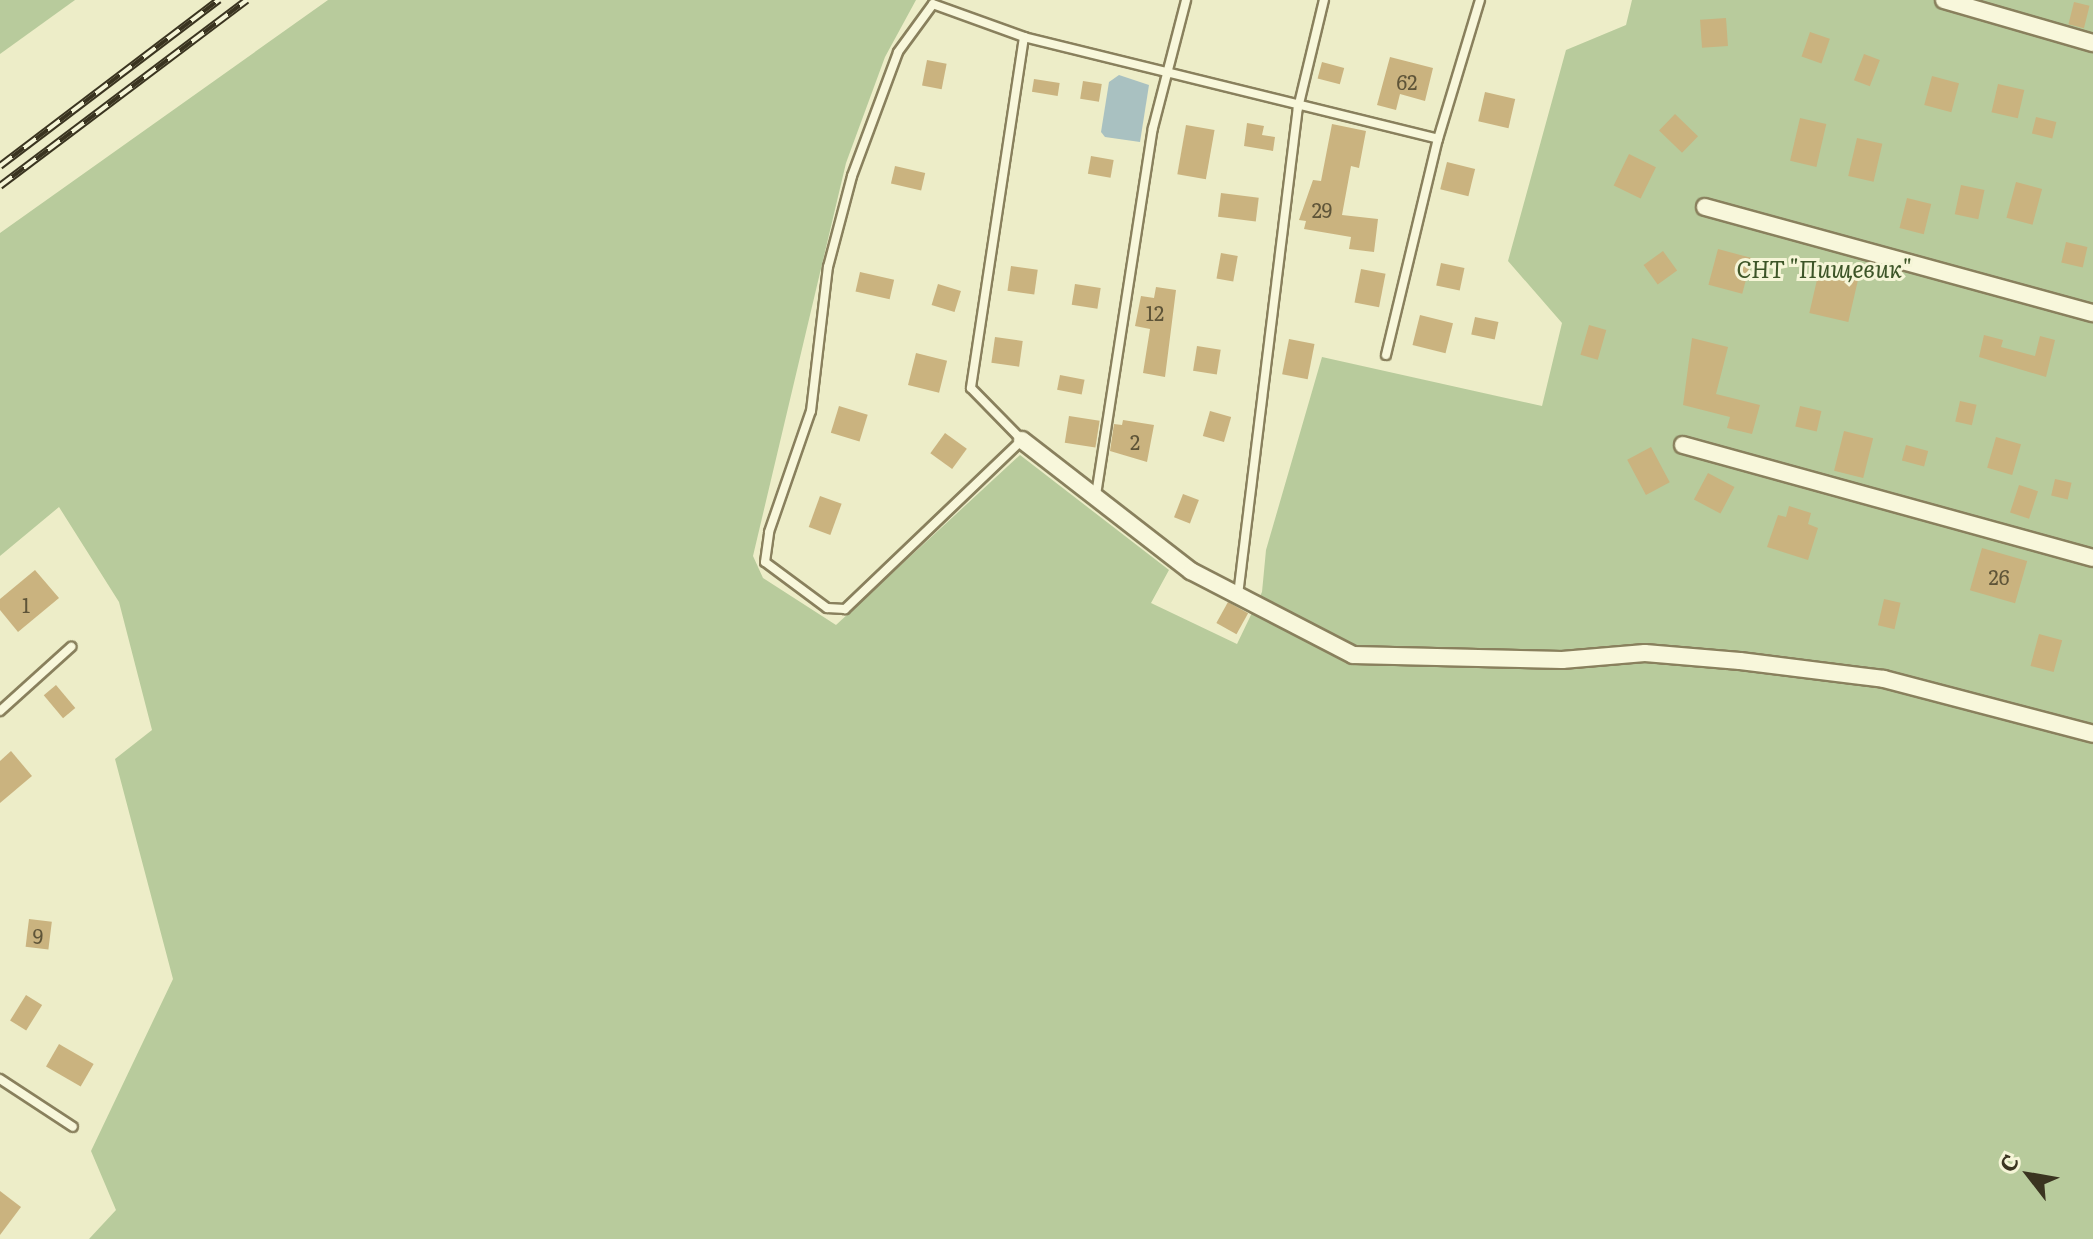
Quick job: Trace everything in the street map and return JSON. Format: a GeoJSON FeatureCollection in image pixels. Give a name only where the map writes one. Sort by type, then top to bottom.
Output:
{"type":"FeatureCollection","features":[{"type":"Feature","properties":{"kind":"street"},"geometry":{"type":"LineString","coordinates":[[1944,0],[2093,43]]}},
{"type":"Feature","properties":{"kind":"street"},"geometry":{"type":"LineString","coordinates":[[1705,207],[2093,313]]}},
{"type":"Feature","properties":{"kind":"street"},"geometry":{"type":"LineString","coordinates":[[1022,440],[1191,571],[1353,655],[1562,660],[1645,653],[1740,661],[1884,679],[2093,734]]}},
{"type":"Feature","properties":{"kind":"street"},"geometry":{"type":"LineString","coordinates":[[1683,445],[2093,558]]}},
{"type":"Feature","properties":{"kind":"lane"},"geometry":{"type":"LineString","coordinates":[[1096,495],[1166,75],[1186,0]]}},
{"type":"Feature","properties":{"kind":"lane"},"geometry":{"type":"LineString","coordinates":[[1238,595],[1298,108],[1324,0]]}},
{"type":"Feature","properties":{"kind":"lane"},"geometry":{"type":"LineString","coordinates":[[1386,355],[1438,139],[1480,0]]}},
{"type":"Feature","properties":{"kind":"lane"},"geometry":{"type":"LineString","coordinates":[[1024,37],[971,388],[1022,440],[845,609],[827,608],[765,562],[769,532],[811,411],[828,267],[852,176],[898,52],[934,2],[1024,37],[1298,108],[1438,139]]}},
{"type":"Feature","properties":{"kind":"lane"},"geometry":{"type":"LineString","coordinates":[[0,711],[71,647]]}},
{"type":"Feature","properties":{"kind":"lane"},"geometry":{"type":"LineString","coordinates":[[0,1079],[73,1127]]}},
{"type":"Feature","properties":{"kind":"green space"},"geometry":{"type":"Polygon","coordinates":[[[0,0],[75,0],[0,54],[0,0]]]}},
{"type":"Feature","properties":{"kind":"green space","name":"СНТ \"Пищевик\""},"geometry":{"type":"Polygon","coordinates":[[[328,0],[916,0],[885,57],[846,163],[753,556],[763,578],[836,625],[1020,455],[1169,570],[1151,603],[1237,644],[1262,592],[1266,550],[1322,357],[1542,406],[1562,323],[1508,261],[1566,50],[1626,25],[1632,0],[2093,0],[2093,1239],[89,1239],[116,1210],[91,1151],[173,979],[115,759],[152,730],[119,602],[59,507],[0,556],[0,233],[328,0]]]}},
{"type":"Feature","properties":{"kind":"water"},"geometry":{"type":"Polygon","coordinates":[[[1119,75],[1149,85],[1140,142],[1105,137],[1101,132],[1109,82],[1119,75]]]}},
{"type":"Feature","properties":{"kind":"building"},"geometry":{"type":"Polygon","coordinates":[[[2074,2],[2090,6],[2084,28],[2068,24],[2074,2]]]}},
{"type":"Feature","properties":{"kind":"building"},"geometry":{"type":"Polygon","coordinates":[[[1726,18],[1728,46],[1702,48],[1700,20],[1726,18]]]}},
{"type":"Feature","properties":{"kind":"building"},"geometry":{"type":"Polygon","coordinates":[[[1810,32],[1830,39],[1821,63],[1802,57],[1810,32]]]}},
{"type":"Feature","properties":{"kind":"building"},"geometry":{"type":"Polygon","coordinates":[[[1864,54],[1880,60],[1870,86],[1854,80],[1864,54]]]}},
{"type":"Feature","properties":{"kind":"building"},"geometry":{"type":"Polygon","coordinates":[[[1390,57],[1433,68],[1425,101],[1400,94],[1396,110],[1377,105],[1390,57]]]}},
{"type":"Feature","properties":{"kind":"building"},"geometry":{"type":"Polygon","coordinates":[[[927,60],[947,64],[942,89],[922,86],[927,60]]]}},
{"type":"Feature","properties":{"kind":"building"},"geometry":{"type":"Polygon","coordinates":[[[1322,62],[1344,68],[1340,84],[1318,78],[1322,62]]]}},
{"type":"Feature","properties":{"kind":"building"},"geometry":{"type":"Polygon","coordinates":[[[1932,76],[1959,83],[1951,112],[1924,105],[1932,76]]]}},
{"type":"Feature","properties":{"kind":"building"},"geometry":{"type":"Polygon","coordinates":[[[1034,79],[1060,83],[1058,96],[1032,92],[1034,79]]]}},
{"type":"Feature","properties":{"kind":"building"},"geometry":{"type":"Polygon","coordinates":[[[1083,81],[1102,84],[1099,102],[1080,99],[1083,81]]]}},
{"type":"Feature","properties":{"kind":"building"},"geometry":{"type":"Polygon","coordinates":[[[1998,84],[2024,90],[2018,118],[1991,112],[1998,84]]]}},
{"type":"Feature","properties":{"kind":"building"},"geometry":{"type":"Polygon","coordinates":[[[1485,92],[1515,99],[1508,128],[1478,121],[1485,92]]]}},
{"type":"Feature","properties":{"kind":"building"},"geometry":{"type":"Polygon","coordinates":[[[1675,114],[1698,136],[1682,153],[1659,131],[1675,114]]]}},
{"type":"Feature","properties":{"kind":"building"},"geometry":{"type":"Polygon","coordinates":[[[2036,117],[2056,122],[2052,139],[2032,133],[2036,117]]]}},
{"type":"Feature","properties":{"kind":"building"},"geometry":{"type":"Polygon","coordinates":[[[1800,118],[1826,124],[1816,167],[1790,161],[1800,118]]]}},
{"type":"Feature","properties":{"kind":"building"},"geometry":{"type":"Polygon","coordinates":[[[1247,123],[1264,126],[1262,135],[1275,137],[1273,151],[1244,146],[1247,123]]]}},
{"type":"Feature","properties":{"kind":"building"},"geometry":{"type":"Polygon","coordinates":[[[1332,124],[1366,131],[1359,168],[1351,166],[1342,215],[1378,219],[1374,252],[1349,249],[1351,237],[1304,229],[1306,221],[1299,220],[1313,180],[1321,181],[1332,124]]]}},
{"type":"Feature","properties":{"kind":"building"},"geometry":{"type":"Polygon","coordinates":[[[1186,125],[1215,130],[1206,179],[1177,174],[1186,125]]]}},
{"type":"Feature","properties":{"kind":"building"},"geometry":{"type":"Polygon","coordinates":[[[1857,138],[1882,144],[1874,182],[1848,176],[1857,138]]]}},
{"type":"Feature","properties":{"kind":"building"},"geometry":{"type":"Polygon","coordinates":[[[1629,154],[1656,167],[1641,199],[1614,185],[1629,154]]]}},
{"type":"Feature","properties":{"kind":"building"},"geometry":{"type":"Polygon","coordinates":[[[1091,156],[1114,160],[1111,178],[1088,174],[1091,156]]]}},
{"type":"Feature","properties":{"kind":"building"},"geometry":{"type":"Polygon","coordinates":[[[1447,162],[1475,169],[1468,196],[1440,189],[1447,162]]]}},
{"type":"Feature","properties":{"kind":"building"},"geometry":{"type":"Polygon","coordinates":[[[895,166],[925,173],[921,191],[891,184],[895,166]]]}},
{"type":"Feature","properties":{"kind":"building"},"geometry":{"type":"Polygon","coordinates":[[[2016,182],[2042,189],[2033,225],[2006,218],[2016,182]]]}},
{"type":"Feature","properties":{"kind":"building"},"geometry":{"type":"Polygon","coordinates":[[[1961,185],[1984,190],[1978,219],[1955,214],[1961,185]]]}},
{"type":"Feature","properties":{"kind":"building"},"geometry":{"type":"Polygon","coordinates":[[[1221,193],[1259,198],[1256,221],[1218,217],[1221,193]]]}},
{"type":"Feature","properties":{"kind":"building"},"geometry":{"type":"Polygon","coordinates":[[[1907,198],[1931,204],[1924,234],[1900,228],[1907,198]]]}},
{"type":"Feature","properties":{"kind":"building"},"geometry":{"type":"Polygon","coordinates":[[[2066,242],[2087,247],[2083,267],[2061,262],[2066,242]]]}},
{"type":"Feature","properties":{"kind":"building"},"geometry":{"type":"Polygon","coordinates":[[[1718,249],[1752,258],[1742,294],[1708,285],[1718,249]]]}},
{"type":"Feature","properties":{"kind":"building"},"geometry":{"type":"Polygon","coordinates":[[[1663,251],[1677,270],[1658,285],[1644,265],[1663,251]]]}},
{"type":"Feature","properties":{"kind":"building"},"geometry":{"type":"Polygon","coordinates":[[[1221,253],[1238,256],[1233,282],[1216,279],[1221,253]]]}},
{"type":"Feature","properties":{"kind":"building"},"geometry":{"type":"Polygon","coordinates":[[[1441,263],[1464,268],[1460,290],[1436,285],[1441,263]]]}},
{"type":"Feature","properties":{"kind":"building"},"geometry":{"type":"Polygon","coordinates":[[[1011,266],[1038,270],[1034,295],[1008,291],[1011,266]]]}},
{"type":"Feature","properties":{"kind":"building"},"geometry":{"type":"Polygon","coordinates":[[[1361,269],[1386,274],[1379,307],[1355,302],[1361,269]]]}},
{"type":"Feature","properties":{"kind":"building"},"geometry":{"type":"Polygon","coordinates":[[[1819,271],[1858,280],[1848,322],[1809,313],[1819,271]]]}},
{"type":"Feature","properties":{"kind":"building"},"geometry":{"type":"Polygon","coordinates":[[[860,272],[894,280],[890,299],[856,291],[860,272]]]}},
{"type":"Feature","properties":{"kind":"building"},"geometry":{"type":"Polygon","coordinates":[[[938,284],[961,291],[955,312],[932,305],[938,284]]]}},
{"type":"Feature","properties":{"kind":"building"},"geometry":{"type":"Polygon","coordinates":[[[1075,284],[1101,288],[1097,309],[1072,305],[1075,284]]]}},
{"type":"Feature","properties":{"kind":"building"},"geometry":{"type":"Polygon","coordinates":[[[1156,287],[1176,290],[1165,377],[1143,373],[1150,329],[1135,326],[1141,296],[1154,298],[1156,287]]]}},
{"type":"Feature","properties":{"kind":"building"},"geometry":{"type":"Polygon","coordinates":[[[1420,315],[1453,323],[1445,353],[1413,345],[1420,315]]]}},
{"type":"Feature","properties":{"kind":"building"},"geometry":{"type":"Polygon","coordinates":[[[1475,317],[1498,322],[1495,340],[1471,335],[1475,317]]]}},
{"type":"Feature","properties":{"kind":"building"},"geometry":{"type":"Polygon","coordinates":[[[1589,325],[1606,330],[1598,360],[1580,355],[1589,325]]]}},
{"type":"Feature","properties":{"kind":"building"},"geometry":{"type":"Polygon","coordinates":[[[1984,335],[2003,340],[2001,347],[2035,356],[2040,336],[2055,340],[2046,377],[1979,357],[1984,335]]]}},
{"type":"Feature","properties":{"kind":"building"},"geometry":{"type":"Polygon","coordinates":[[[995,337],[1023,341],[1019,367],[991,363],[995,337]]]}},
{"type":"Feature","properties":{"kind":"building"},"geometry":{"type":"Polygon","coordinates":[[[1692,338],[1728,347],[1716,394],[1760,405],[1752,434],[1727,428],[1730,417],[1683,405],[1692,338]]]}},
{"type":"Feature","properties":{"kind":"building"},"geometry":{"type":"Polygon","coordinates":[[[1289,339],[1315,344],[1308,379],[1282,374],[1289,339]]]}},
{"type":"Feature","properties":{"kind":"building"},"geometry":{"type":"Polygon","coordinates":[[[1197,346],[1221,350],[1217,374],[1193,371],[1197,346]]]}},
{"type":"Feature","properties":{"kind":"building"},"geometry":{"type":"Polygon","coordinates":[[[916,353],[947,361],[939,393],[908,385],[916,353]]]}},
{"type":"Feature","properties":{"kind":"building"},"geometry":{"type":"Polygon","coordinates":[[[1060,375],[1085,380],[1082,394],[1057,390],[1060,375]]]}},
{"type":"Feature","properties":{"kind":"building"},"geometry":{"type":"Polygon","coordinates":[[[1960,401],[1977,405],[1972,425],[1955,421],[1960,401]]]}},
{"type":"Feature","properties":{"kind":"building"},"geometry":{"type":"Polygon","coordinates":[[[839,406],[868,415],[860,442],[831,433],[839,406]]]}},
{"type":"Feature","properties":{"kind":"building"},"geometry":{"type":"Polygon","coordinates":[[[1800,406],[1821,411],[1817,431],[1795,426],[1800,406]]]}},
{"type":"Feature","properties":{"kind":"building"},"geometry":{"type":"Polygon","coordinates":[[[1210,411],[1231,417],[1224,442],[1203,436],[1210,411]]]}},
{"type":"Feature","properties":{"kind":"building"},"geometry":{"type":"Polygon","coordinates":[[[1069,416],[1100,421],[1095,448],[1065,443],[1069,416]]]}},
{"type":"Feature","properties":{"kind":"building"},"geometry":{"type":"Polygon","coordinates":[[[1123,420],[1154,425],[1147,462],[1110,451],[1114,424],[1122,425],[1123,420]]]}},
{"type":"Feature","properties":{"kind":"building"},"geometry":{"type":"Polygon","coordinates":[[[1844,431],[1873,438],[1863,478],[1834,471],[1844,431]]]}},
{"type":"Feature","properties":{"kind":"building"},"geometry":{"type":"Polygon","coordinates":[[[945,433],[967,449],[952,469],[930,453],[945,433]]]}},
{"type":"Feature","properties":{"kind":"building"},"geometry":{"type":"Polygon","coordinates":[[[1996,437],[2021,444],[2012,475],[1987,468],[1996,437]]]}},
{"type":"Feature","properties":{"kind":"building"},"geometry":{"type":"Polygon","coordinates":[[[1906,445],[1928,451],[1924,466],[1902,460],[1906,445]]]}},
{"type":"Feature","properties":{"kind":"building"},"geometry":{"type":"Polygon","coordinates":[[[1651,447],[1670,482],[1646,495],[1627,460],[1651,447]]]}},
{"type":"Feature","properties":{"kind":"building"},"geometry":{"type":"Polygon","coordinates":[[[1708,473],[1734,487],[1720,514],[1694,499],[1708,473]]]}},
{"type":"Feature","properties":{"kind":"building"},"geometry":{"type":"Polygon","coordinates":[[[2055,479],[2072,483],[2068,499],[2051,496],[2055,479]]]}},
{"type":"Feature","properties":{"kind":"building"},"geometry":{"type":"Polygon","coordinates":[[[2019,485],[2038,491],[2029,519],[2010,513],[2019,485]]]}},
{"type":"Feature","properties":{"kind":"building"},"geometry":{"type":"Polygon","coordinates":[[[1183,494],[1199,500],[1190,523],[1174,517],[1183,494]]]}},
{"type":"Feature","properties":{"kind":"building"},"geometry":{"type":"Polygon","coordinates":[[[820,496],[842,504],[830,535],[809,527],[820,496]]]}},
{"type":"Feature","properties":{"kind":"building"},"geometry":{"type":"Polygon","coordinates":[[[1789,506],[1811,513],[1808,524],[1818,528],[1808,560],[1767,547],[1778,515],[1786,517],[1789,506]]]}},
{"type":"Feature","properties":{"kind":"building"},"geometry":{"type":"Polygon","coordinates":[[[1982,548],[2027,561],[2015,603],[1970,590],[1982,548]]]}},
{"type":"Feature","properties":{"kind":"building"},"geometry":{"type":"Polygon","coordinates":[[[35,570],[59,598],[18,632],[0,610],[0,599],[35,570]]]}},
{"type":"Feature","properties":{"kind":"building"},"geometry":{"type":"Polygon","coordinates":[[[1884,599],[1901,603],[1894,629],[1878,625],[1884,599]]]}},
{"type":"Feature","properties":{"kind":"building"},"geometry":{"type":"Polygon","coordinates":[[[1228,602],[1248,613],[1236,634],[1216,623],[1228,602]]]}},
{"type":"Feature","properties":{"kind":"building"},"geometry":{"type":"Polygon","coordinates":[[[2039,634],[2062,640],[2054,672],[2030,666],[2039,634]]]}},
{"type":"Feature","properties":{"kind":"building"},"geometry":{"type":"Polygon","coordinates":[[[56,685],[75,708],[63,718],[44,695],[56,685]]]}},
{"type":"Feature","properties":{"kind":"building"},"geometry":{"type":"Polygon","coordinates":[[[11,751],[32,776],[0,803],[0,761],[11,751]]]}},
{"type":"Feature","properties":{"kind":"building"},"geometry":{"type":"Polygon","coordinates":[[[29,919],[52,922],[48,950],[26,947],[29,919]]]}},
{"type":"Feature","properties":{"kind":"building"},"geometry":{"type":"Polygon","coordinates":[[[26,995],[42,1005],[26,1031],[10,1020],[26,995]]]}},
{"type":"Feature","properties":{"kind":"building"},"geometry":{"type":"Polygon","coordinates":[[[59,1044],[94,1064],[81,1087],[46,1067],[59,1044]]]}},
{"type":"Feature","properties":{"kind":"building"},"geometry":{"type":"Polygon","coordinates":[[[0,1191],[21,1207],[0,1235],[0,1191]]]}},
{"type":"Feature","properties":{"kind":"railway"},"geometry":{"type":"LineString","coordinates":[[0,166],[219,0]]}},
{"type":"Feature","properties":{"kind":"railway"},"geometry":{"type":"LineString","coordinates":[[0,186],[247,0]]}}]}
